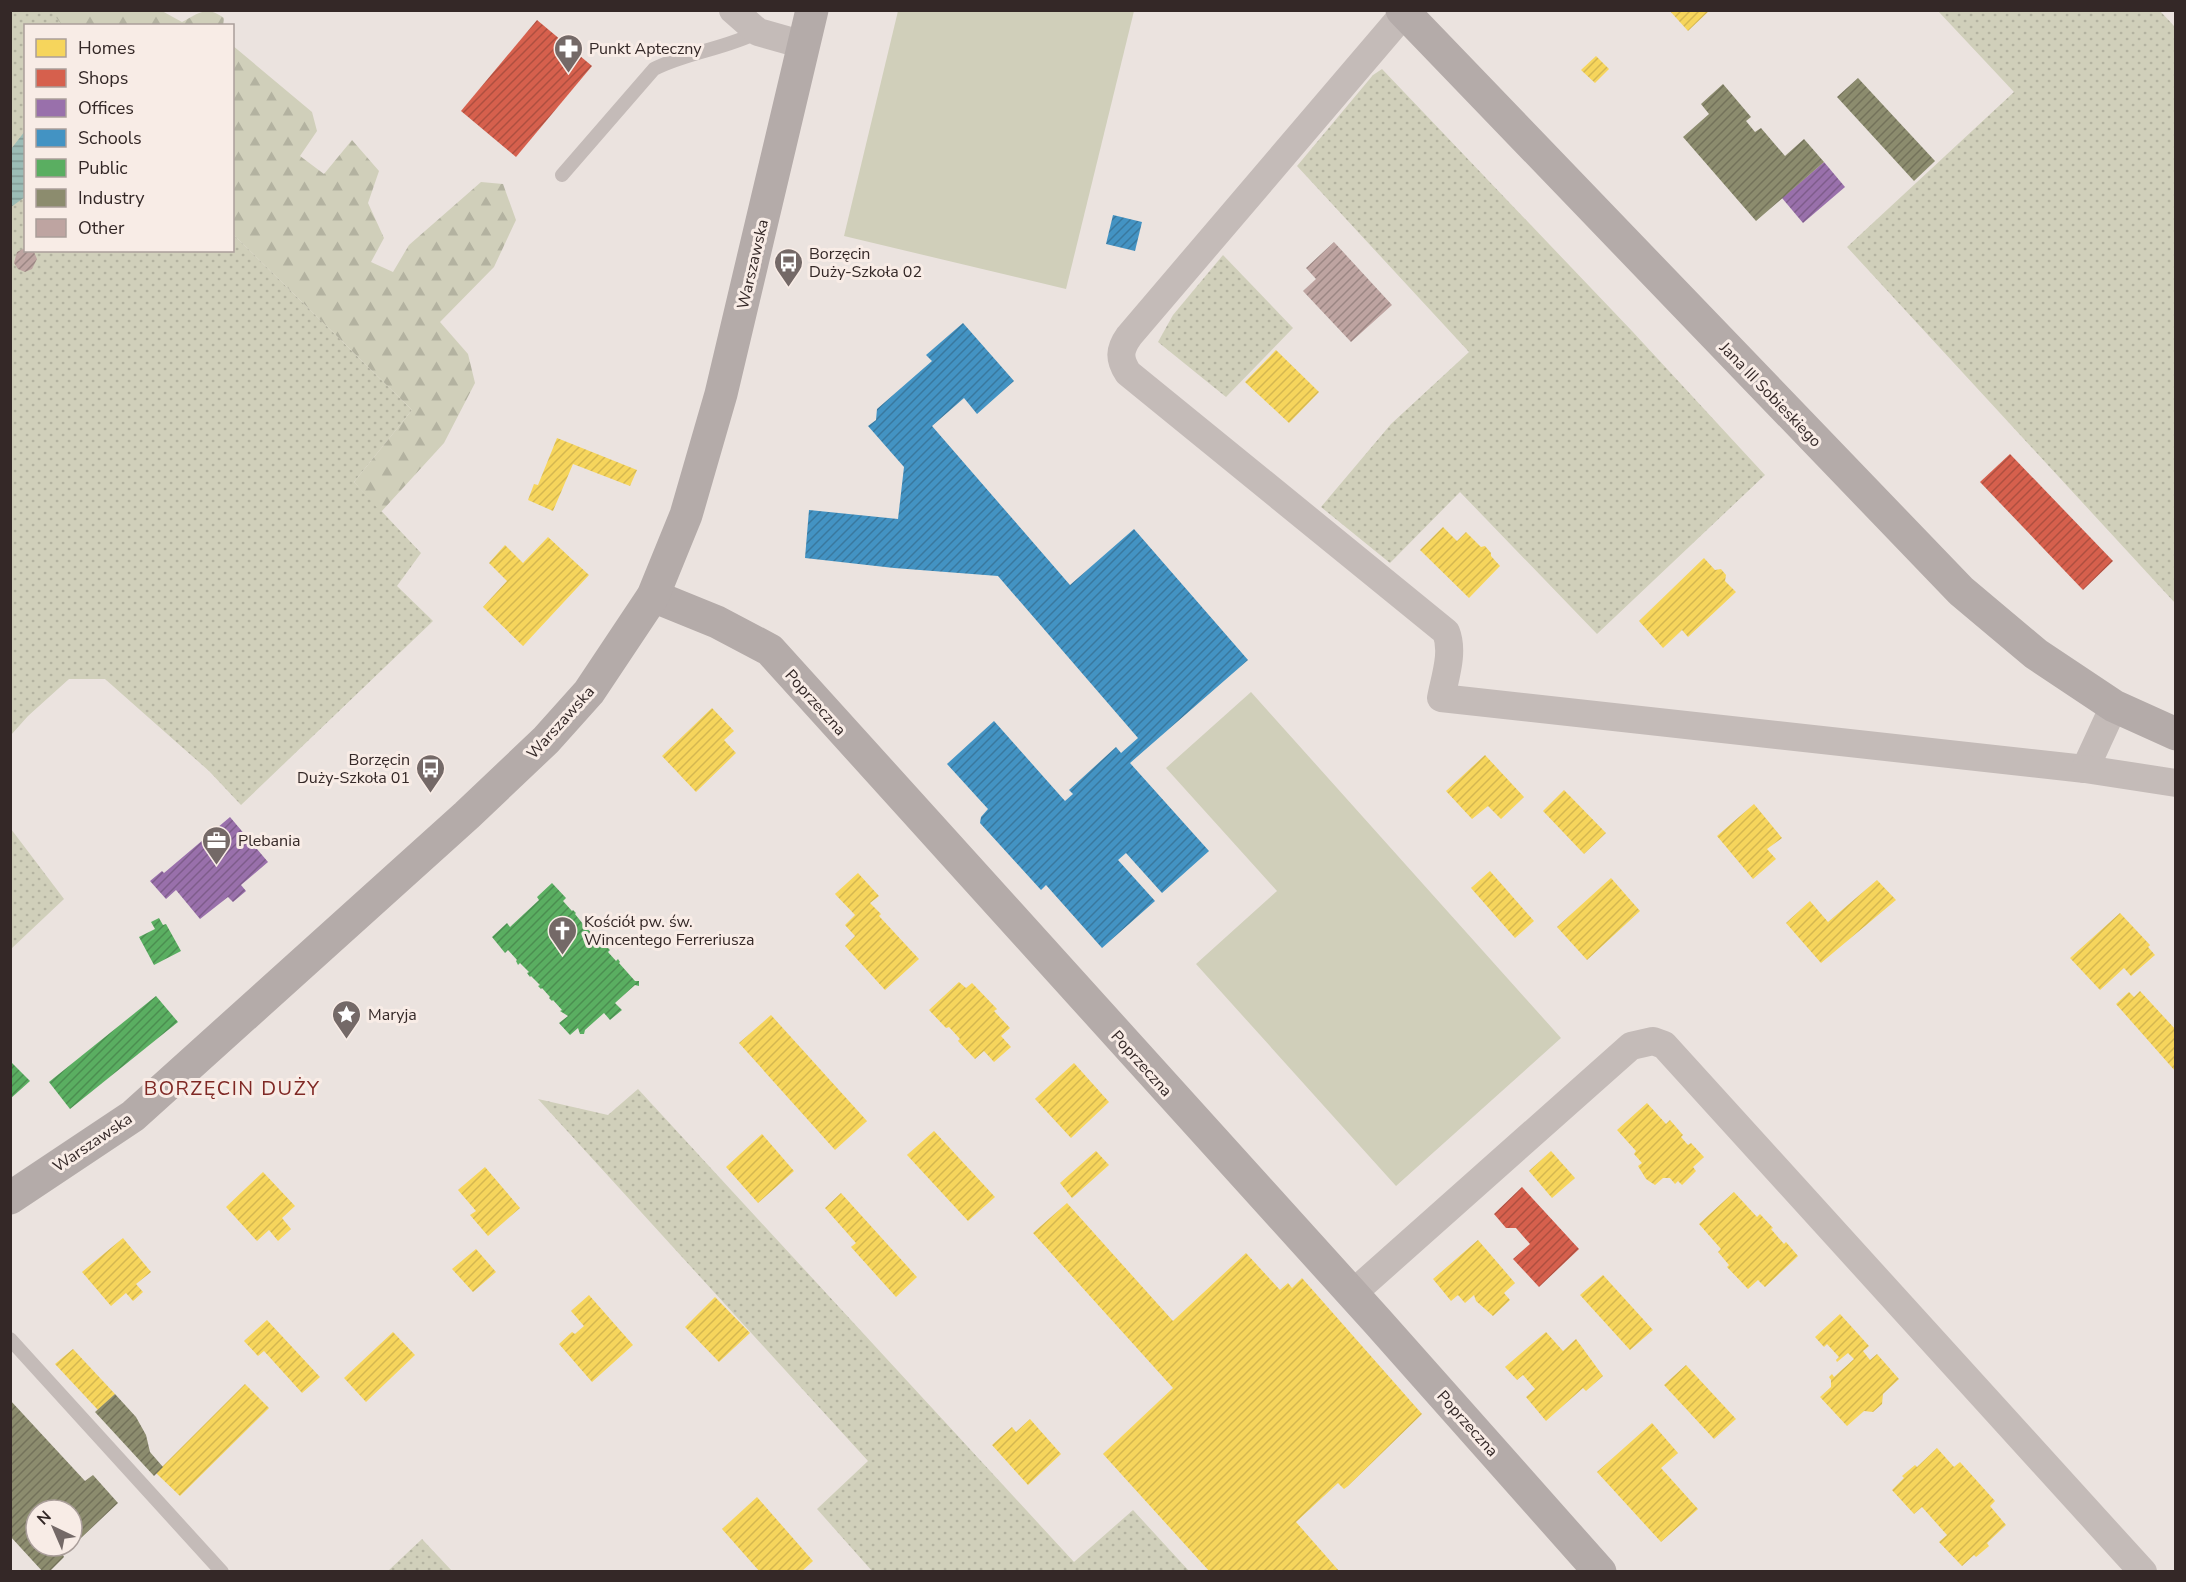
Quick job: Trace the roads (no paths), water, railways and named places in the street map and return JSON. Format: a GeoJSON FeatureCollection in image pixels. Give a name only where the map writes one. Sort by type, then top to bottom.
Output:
{"type":"FeatureCollection","features":[{"type":"Feature","properties":{"kind":"main road","name":"Warszawska"},"geometry":{"type":"LineString","coordinates":[[10,1198],[133,1116],[501,783],[546,740],[589,692],[653,596],[686,515],[721,394],[812,10]]}},
{"type":"Feature","properties":{"kind":"main road","name":"Jana III Sobieskiego"},"geometry":{"type":"LineString","coordinates":[[1405,11],[1961,591],[2036,654],[2114,706],[2175,734]]}},
{"type":"Feature","properties":{"kind":"main road","name":"Poprzeczna"},"geometry":{"type":"LineString","coordinates":[[653,596],[717,622],[770,650],[1600,1572]]}},
{"type":"Feature","properties":{"kind":"street"},"geometry":{"type":"LineString","coordinates":[[733,10],[758,32],[804,45]]}},
{"type":"Feature","properties":{"kind":"street"},"geometry":{"type":"LineString","coordinates":[[1405,11],[1128,336],[1121,353],[1122,363],[1128,373],[1446,632],[1450,641],[1450,651],[1441,698],[2085,769],[2175,783]]}},
{"type":"Feature","properties":{"kind":"street"},"geometry":{"type":"LineString","coordinates":[[2085,769],[2114,706]]}},
{"type":"Feature","properties":{"kind":"street"},"geometry":{"type":"LineString","coordinates":[[1352,1294],[1631,1046],[1653,1041],[1664,1045],[2143,1572]]}},
{"type":"Feature","properties":{"kind":"lane"},"geometry":{"type":"LineString","coordinates":[[562,175],[654,69],[673,59],[740,42],[758,32]]}},
{"type":"Feature","properties":{"kind":"lane"},"geometry":{"type":"LineString","coordinates":[[10,1339],[222,1572]]}},
{"type":"Feature","properties":{"kind":"water"},"geometry":{"type":"Polygon","coordinates":[[[24,132],[24,198],[11,207],[11,149],[24,132]]]}},
{"type":"Feature","properties":{"kind":"place","name":"Punkt Apteczny"},"geometry":{"type":"Point","coordinates":[568,74]}},
{"type":"Feature","properties":{"kind":"place","name":"Borzęcin Duży-Szkoła 02"},"geometry":{"type":"Point","coordinates":[788,288]}},
{"type":"Feature","properties":{"kind":"place","name":"Borzęcin Duży-Szkoła 01"},"geometry":{"type":"Point","coordinates":[431,794]}},
{"type":"Feature","properties":{"kind":"place","name":"Plebania"},"geometry":{"type":"Point","coordinates":[217,866]}},
{"type":"Feature","properties":{"kind":"place","name":"Kościół pw. św. Wincentego Ferreriusza"},"geometry":{"type":"Point","coordinates":[563,956]}},
{"type":"Feature","properties":{"kind":"place","name":"Maryja"},"geometry":{"type":"Point","coordinates":[347,1040]}},
{"type":"Feature","properties":{"kind":"district","name":"BORZĘCIN DUŻY"},"geometry":{"type":"Point","coordinates":[232,1088]}}]}
